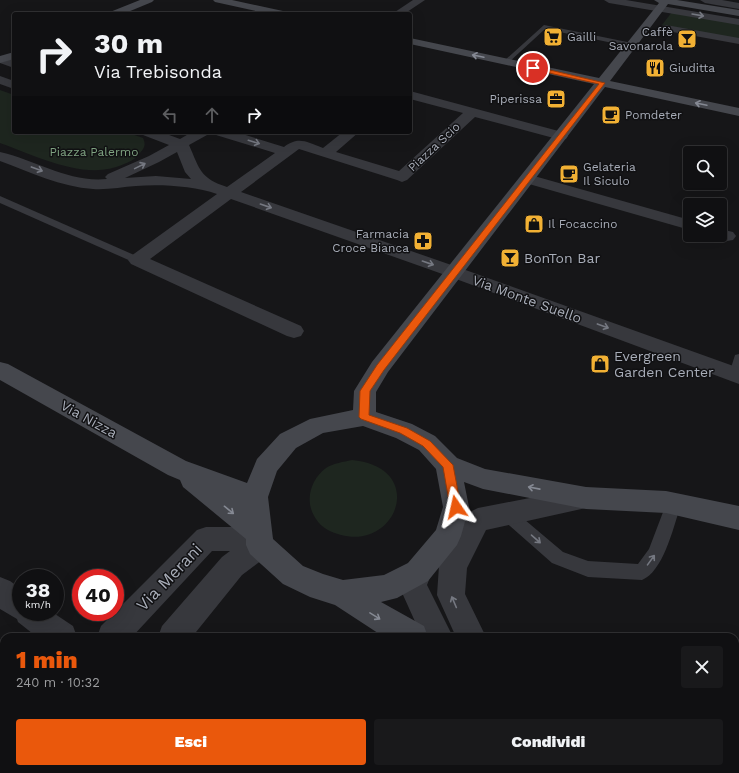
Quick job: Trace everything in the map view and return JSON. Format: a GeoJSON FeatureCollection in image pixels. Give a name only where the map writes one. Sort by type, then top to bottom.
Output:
{"type":"FeatureCollection","features":[{"type":"Feature","properties":{"kind":"street"},"geometry":{"type":"LineString","coordinates":[[119,12],[149,0]]}},
{"type":"Feature","properties":{"kind":"street"},"geometry":{"type":"LineString","coordinates":[[218,0],[274,12]]}},
{"type":"Feature","properties":{"kind":"street"},"geometry":{"type":"LineString","coordinates":[[400,12],[420,0]]}},
{"type":"Feature","properties":{"kind":"street"},"geometry":{"type":"LineString","coordinates":[[609,0],[662,3],[739,13]]}},
{"type":"Feature","properties":{"kind":"street"},"geometry":{"type":"LineString","coordinates":[[705,0],[739,6]]}},
{"type":"Feature","properties":{"kind":"street"},"geometry":{"type":"LineString","coordinates":[[662,3],[739,22]]}},
{"type":"Feature","properties":{"kind":"street"},"geometry":{"type":"LineString","coordinates":[[364,417],[365,391],[380,367],[632,45],[662,3]]}},
{"type":"Feature","properties":{"kind":"street"},"geometry":{"type":"LineString","coordinates":[[666,28],[739,41]]}},
{"type":"Feature","properties":{"kind":"street"},"geometry":{"type":"LineString","coordinates":[[412,41],[739,112]]}},
{"type":"Feature","properties":{"kind":"street"},"geometry":{"type":"LineString","coordinates":[[1,60],[12,55]]}},
{"type":"Feature","properties":{"kind":"street"},"geometry":{"type":"LineString","coordinates":[[1,60],[12,63]]}},
{"type":"Feature","properties":{"kind":"street"},"geometry":{"type":"LineString","coordinates":[[0,80],[12,84]]}},
{"type":"Feature","properties":{"kind":"street","name":"Piazza Scio"},"geometry":{"type":"LineString","coordinates":[[412,95],[473,111],[505,122],[561,136]]}},
{"type":"Feature","properties":{"kind":"street","name":"Piazza Scio"},"geometry":{"type":"LineString","coordinates":[[286,152],[297,144],[402,177],[473,111]]}},
{"type":"Feature","properties":{"kind":"street"},"geometry":{"type":"LineString","coordinates":[[154,134],[181,144],[193,172],[206,186]]}},
{"type":"Feature","properties":{"kind":"street"},"geometry":{"type":"LineString","coordinates":[[76,183],[107,180],[154,159],[198,134]]}},
{"type":"Feature","properties":{"kind":"street"},"geometry":{"type":"LineString","coordinates":[[228,134],[286,152]]}},
{"type":"Feature","properties":{"kind":"street"},"geometry":{"type":"LineString","coordinates":[[324,153],[349,134]]}},
{"type":"Feature","properties":{"kind":"street"},"geometry":{"type":"LineString","coordinates":[[286,152],[137,260],[294,331]]}},
{"type":"Feature","properties":{"kind":"street"},"geometry":{"type":"LineString","coordinates":[[0,156],[76,183],[95,185],[137,181],[156,181],[206,186],[229,193]]}},
{"type":"Feature","properties":{"kind":"street"},"geometry":{"type":"LineString","coordinates":[[527,179],[683,223]]}},
{"type":"Feature","properties":{"kind":"street","name":"Via Monte Suello"},"geometry":{"type":"LineString","coordinates":[[229,193],[738,370]]}},
{"type":"Feature","properties":{"kind":"street","name":"Via Nizza"},"geometry":{"type":"LineString","coordinates":[[0,370],[177,468],[255,497]]}},
{"type":"Feature","properties":{"kind":"street"},"geometry":{"type":"LineString","coordinates":[[176,633],[232,566],[260,539],[255,497],[266,466],[288,441],[318,425],[364,417],[404,431],[427,443],[448,465],[483,478],[586,498],[673,504],[739,518]]}},
{"type":"Feature","properties":{"kind":"street"},"geometry":{"type":"LineString","coordinates":[[448,465],[456,507],[448,536]]}},
{"type":"Feature","properties":{"kind":"street","name":"Via Nizza"},"geometry":{"type":"LineString","coordinates":[[177,468],[260,539],[293,575],[320,587],[343,594]]}},
{"type":"Feature","properties":{"kind":"street"},"geometry":{"type":"LineString","coordinates":[[436,633],[413,586],[418,572],[448,536],[478,520],[586,498]]}},
{"type":"Feature","properties":{"kind":"street"},"geometry":{"type":"LineString","coordinates":[[469,633],[452,595],[453,566],[478,520]]}},
{"type":"Feature","properties":{"kind":"street","name":"Via Merani"},"geometry":{"type":"LineString","coordinates":[[116,633],[206,538],[260,539]]}},
{"type":"Feature","properties":{"kind":"street"},"geometry":{"type":"LineString","coordinates":[[343,594],[387,588],[418,572]]}},
{"type":"Feature","properties":{"kind":"street"},"geometry":{"type":"LineString","coordinates":[[0,591],[12,600]]}},
{"type":"Feature","properties":{"kind":"street"},"geometry":{"type":"LineString","coordinates":[[343,594],[376,616],[406,633]]}},
{"type":"Feature","properties":{"kind":"street"},"geometry":{"type":"LineString","coordinates":[[40,621],[57,633]]}},
{"type":"Feature","properties":{"kind":"lane"},"geometry":{"type":"LineString","coordinates":[[506,62],[544,28],[632,45]]}},
{"type":"Feature","properties":{"kind":"lane"},"geometry":{"type":"LineString","coordinates":[[0,199],[137,260]]}},
{"type":"Feature","properties":{"kind":"lane"},"geometry":{"type":"LineString","coordinates":[[507,514],[558,558],[588,569],[642,572],[656,553],[673,504]]}},
{"type":"Feature","properties":{"kind":"green space"},"geometry":{"type":"Polygon","coordinates":[[[672,12],[739,24],[739,39],[662,25],[672,12]]]}},
{"type":"Feature","properties":{"kind":"green space","name":"Piazza Palermo"},"geometry":{"type":"Polygon","coordinates":[[[0,90],[12,94],[12,134],[132,134],[143,138],[145,143],[144,148],[133,160],[109,169],[94,170],[78,169],[62,165],[0,143],[0,90]]]}},
{"type":"Feature","properties":{"kind":"green space"},"geometry":{"type":"Polygon","coordinates":[[[352,460],[375,466],[390,477],[397,491],[396,506],[389,520],[377,531],[361,536],[341,535],[327,529],[316,519],[310,506],[310,492],[320,473],[332,465],[352,460]]]}},
{"type":"Feature","properties":{"kind":"place","name":"Gailli"},"geometry":{"type":"Point","coordinates":[553,37]}},
{"type":"Feature","properties":{"kind":"place","name":"Caffè Savonarola"},"geometry":{"type":"Point","coordinates":[687,39]}},
{"type":"Feature","properties":{"kind":"place","name":"Giuditta"},"geometry":{"type":"Point","coordinates":[655,68]}},
{"type":"Feature","properties":{"kind":"place","name":"Piperissa"},"geometry":{"type":"Point","coordinates":[556,99]}},
{"type":"Feature","properties":{"kind":"place","name":"Pomdeter"},"geometry":{"type":"Point","coordinates":[611,115]}},
{"type":"Feature","properties":{"kind":"place","name":"Gelateria Il Siculo"},"geometry":{"type":"Point","coordinates":[569,174]}},
{"type":"Feature","properties":{"kind":"place","name":"Il Focaccino"},"geometry":{"type":"Point","coordinates":[534,224]}},
{"type":"Feature","properties":{"kind":"place","name":"Farmacia Croce Bianca"},"geometry":{"type":"Point","coordinates":[423,241]}},
{"type":"Feature","properties":{"kind":"place","name":"BonTon Bar"},"geometry":{"type":"Point","coordinates":[510,258]}},
{"type":"Feature","properties":{"kind":"place","name":"Evergreen Garden Center"},"geometry":{"type":"Point","coordinates":[600,364]}},
{"type":"Feature","properties":{"kind":"route"},"geometry":{"type":"LineString","coordinates":[[456,507],[448,465],[427,443],[404,431],[364,417],[365,391],[380,367],[602,83],[533,68]]}}]}
